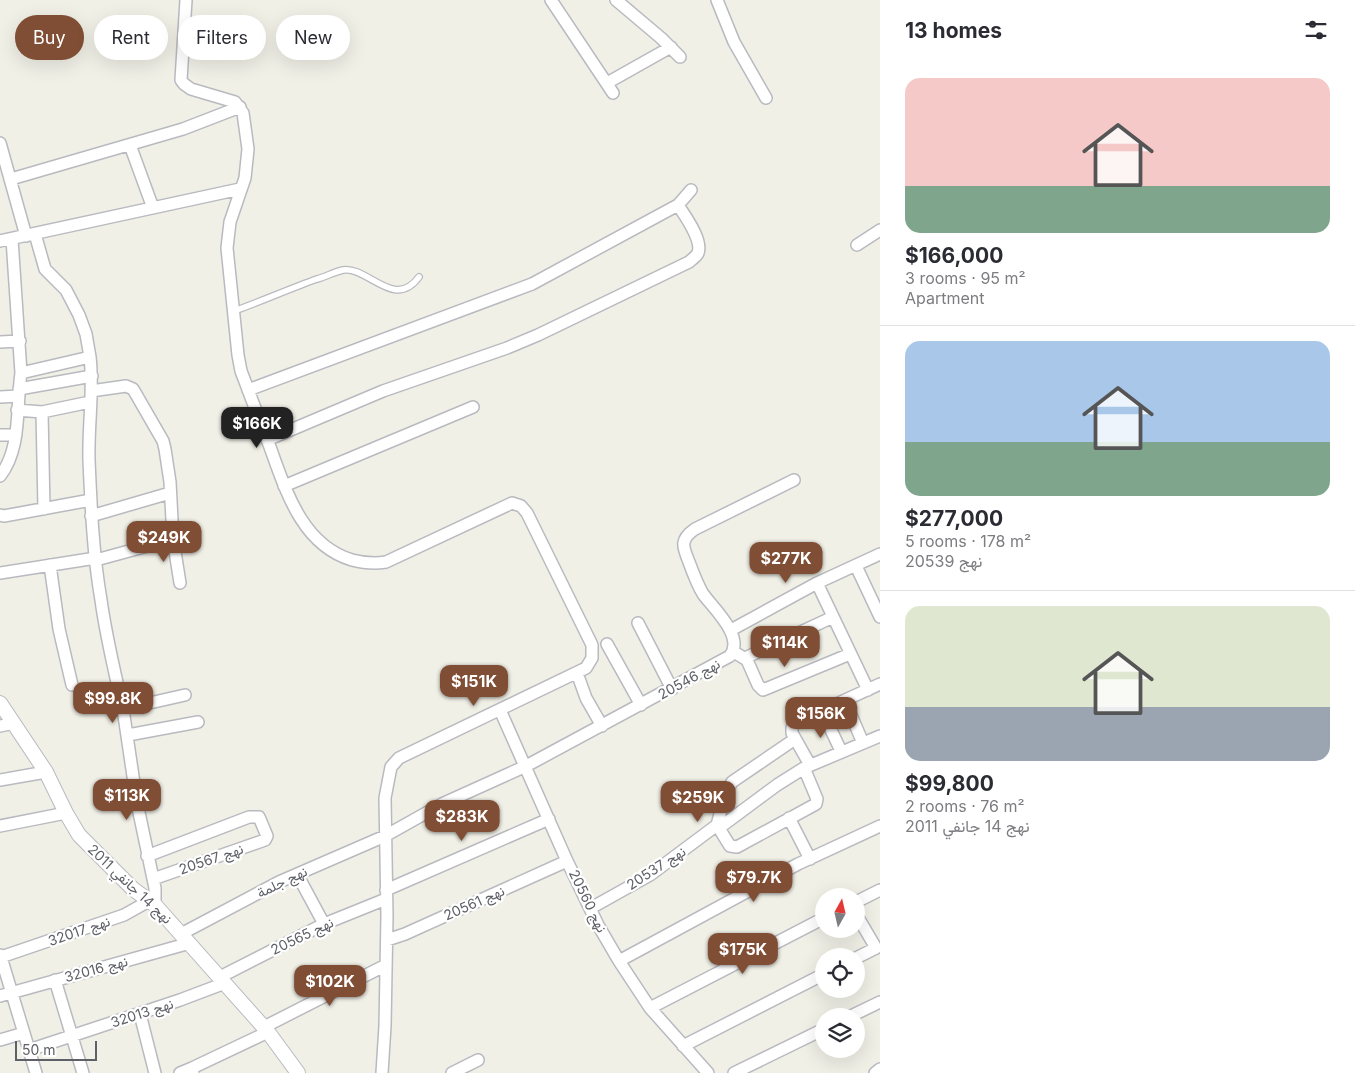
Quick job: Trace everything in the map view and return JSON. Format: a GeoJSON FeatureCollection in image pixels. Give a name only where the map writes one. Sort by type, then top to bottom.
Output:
{"type":"FeatureCollection","features":[{"type":"Feature","properties":{"kind":"street"},"geometry":{"type":"LineString","coordinates":[[186,0],[181,80],[191,89],[235,102],[243,113],[248,148],[245,178],[230,222],[227,248],[238,355],[241,371],[284,486],[303,523],[316,538],[340,556],[377,564],[386,562],[504,506],[512,503],[521,506],[592,645],[592,658],[581,671],[399,758],[391,767],[385,798],[387,940],[382,1073]]}},
{"type":"Feature","properties":{"kind":"street"},"geometry":{"type":"LineString","coordinates":[[551,0],[610,88],[671,48]]}},
{"type":"Feature","properties":{"kind":"street"},"geometry":{"type":"LineString","coordinates":[[616,0],[680,57]]}},
{"type":"Feature","properties":{"kind":"street"},"geometry":{"type":"LineString","coordinates":[[717,0],[734,42],[766,98]]}},
{"type":"Feature","properties":{"kind":"street"},"geometry":{"type":"LineString","coordinates":[[11,179],[183,129],[240,107]]}},
{"type":"Feature","properties":{"kind":"street"},"geometry":{"type":"LineString","coordinates":[[0,143],[11,179],[45,269],[66,290],[86,334],[92,376],[89,457],[91,500],[100,598],[123,708],[137,803],[155,888],[152,903]]}},
{"type":"Feature","properties":{"kind":"street"},"geometry":{"type":"LineString","coordinates":[[130,145],[152,208]]}},
{"type":"Feature","properties":{"kind":"street"},"geometry":{"type":"LineString","coordinates":[[0,241],[240,189]]}},
{"type":"Feature","properties":{"kind":"street"},"geometry":{"type":"LineString","coordinates":[[248,390],[532,284],[678,205],[691,190]]}},
{"type":"Feature","properties":{"kind":"street"},"geometry":{"type":"LineString","coordinates":[[267,440],[384,391],[507,348],[538,335],[689,262],[699,252],[698,239],[678,205]]}},
{"type":"Feature","properties":{"kind":"street"},"geometry":{"type":"LineString","coordinates":[[857,245],[880,230]]}},
{"type":"Feature","properties":{"kind":"street"},"geometry":{"type":"LineString","coordinates":[[0,476],[8,463],[16,435],[21,373],[12,239]]}},
{"type":"Feature","properties":{"kind":"street"},"geometry":{"type":"LineString","coordinates":[[0,342],[20,341]]}},
{"type":"Feature","properties":{"kind":"street"},"geometry":{"type":"LineString","coordinates":[[21,373],[90,357]]}},
{"type":"Feature","properties":{"kind":"street"},"geometry":{"type":"LineString","coordinates":[[0,396],[92,376]]}},
{"type":"Feature","properties":{"kind":"street"},"geometry":{"type":"LineString","coordinates":[[17,410],[42,412],[126,386],[135,392],[164,445],[173,539],[180,583]]}},
{"type":"Feature","properties":{"kind":"street"},"geometry":{"type":"LineString","coordinates":[[284,486],[472,407]]}},
{"type":"Feature","properties":{"kind":"street"},"geometry":{"type":"LineString","coordinates":[[42,412],[44,509]]}},
{"type":"Feature","properties":{"kind":"street"},"geometry":{"type":"LineString","coordinates":[[0,435],[16,435]]}},
{"type":"Feature","properties":{"kind":"street","name":"نهج 20546"},"geometry":{"type":"LineString","coordinates":[[526,766],[672,689],[734,652],[731,630],[698,584],[684,549],[684,540],[688,534],[695,530],[794,480]]}},
{"type":"Feature","properties":{"kind":"street"},"geometry":{"type":"LineString","coordinates":[[92,516],[170,494]]}},
{"type":"Feature","properties":{"kind":"street"},"geometry":{"type":"LineString","coordinates":[[0,514],[4,516],[91,500]]}},
{"type":"Feature","properties":{"kind":"street"},"geometry":{"type":"LineString","coordinates":[[0,573],[96,559],[173,539]]}},
{"type":"Feature","properties":{"kind":"street"},"geometry":{"type":"LineString","coordinates":[[731,630],[817,583],[880,554]]}},
{"type":"Feature","properties":{"kind":"street"},"geometry":{"type":"LineString","coordinates":[[50,565],[59,629],[72,685]]}},
{"type":"Feature","properties":{"kind":"street"},"geometry":{"type":"LineString","coordinates":[[856,566],[880,617]]}},
{"type":"Feature","properties":{"kind":"street"},"geometry":{"type":"LineString","coordinates":[[795,739],[732,782],[725,795],[718,826],[730,846],[734,847],[816,804],[817,801],[807,766],[792,730],[795,723],[874,687],[863,677],[850,654],[817,583]]}},
{"type":"Feature","properties":{"kind":"street"},"geometry":{"type":"LineString","coordinates":[[745,658],[833,617]]}},
{"type":"Feature","properties":{"kind":"street"},"geometry":{"type":"LineString","coordinates":[[638,623],[672,689]]}},
{"type":"Feature","properties":{"kind":"street"},"geometry":{"type":"LineString","coordinates":[[607,644],[642,705]]}},
{"type":"Feature","properties":{"kind":"street"},"geometry":{"type":"LineString","coordinates":[[734,652],[745,658],[758,685],[764,690],[850,654]]}},
{"type":"Feature","properties":{"kind":"street"},"geometry":{"type":"LineString","coordinates":[[581,671],[586,698],[602,726]]}},
{"type":"Feature","properties":{"kind":"street"},"geometry":{"type":"LineString","coordinates":[[123,708],[185,695]]}},
{"type":"Feature","properties":{"kind":"street"},"geometry":{"type":"LineString","coordinates":[[845,701],[863,743]]}},
{"type":"Feature","properties":{"kind":"street","name":"نهج 14 جانفي 2011"},"geometry":{"type":"LineString","coordinates":[[0,703],[46,772],[79,835],[133,889],[152,903],[184,941],[223,980],[266,1030],[298,1073]]}},
{"type":"Feature","properties":{"kind":"street","name":"نهج 20560"},"geometry":{"type":"LineString","coordinates":[[500,710],[549,819],[564,862],[591,908],[598,925],[650,1008],[708,1073]]}},
{"type":"Feature","properties":{"kind":"street"},"geometry":{"type":"LineString","coordinates":[[822,711],[842,751]]}},
{"type":"Feature","properties":{"kind":"street"},"geometry":{"type":"LineString","coordinates":[[128,735],[198,722]]}},
{"type":"Feature","properties":{"kind":"street"},"geometry":{"type":"LineString","coordinates":[[0,726],[14,723]]}},
{"type":"Feature","properties":{"kind":"street","name":"نهج 20537"},"geometry":{"type":"LineString","coordinates":[[591,908],[650,875],[777,785],[807,766],[880,736]]}},
{"type":"Feature","properties":{"kind":"street","name":"نهج جلمة"},"geometry":{"type":"LineString","coordinates":[[184,941],[297,874],[385,836],[442,804],[526,766]]}},
{"type":"Feature","properties":{"kind":"street"},"geometry":{"type":"LineString","coordinates":[[0,780],[46,772]]}},
{"type":"Feature","properties":{"kind":"street"},"geometry":{"type":"LineString","coordinates":[[0,826],[66,813]]}},
{"type":"Feature","properties":{"kind":"street","name":"نهج 20567"},"geometry":{"type":"LineString","coordinates":[[147,856],[249,817],[259,817],[267,836],[265,840],[153,879]]}},
{"type":"Feature","properties":{"kind":"street"},"geometry":{"type":"LineString","coordinates":[[789,818],[810,859]]}},
{"type":"Feature","properties":{"kind":"street","name":"نهج 20565"},"geometry":{"type":"LineString","coordinates":[[223,980],[324,924],[549,819]]}},
{"type":"Feature","properties":{"kind":"street"},"geometry":{"type":"LineString","coordinates":[[619,961],[810,859],[880,826]]}},
{"type":"Feature","properties":{"kind":"street","name":"نهج 20561"},"geometry":{"type":"LineString","coordinates":[[387,940],[405,934],[564,862]]}},
{"type":"Feature","properties":{"kind":"street"},"geometry":{"type":"LineString","coordinates":[[297,874],[324,924]]}},
{"type":"Feature","properties":{"kind":"street"},"geometry":{"type":"LineString","coordinates":[[865,898],[880,890]]}},
{"type":"Feature","properties":{"kind":"street","name":"نهج 32017"},"geometry":{"type":"LineString","coordinates":[[2,956],[124,915],[152,903]]}},
{"type":"Feature","properties":{"kind":"street"},"geometry":{"type":"LineString","coordinates":[[650,1008],[815,923]]}},
{"type":"Feature","properties":{"kind":"street"},"geometry":{"type":"LineString","coordinates":[[865,928],[878,947],[865,954]]}},
{"type":"Feature","properties":{"kind":"street","name":"نهج 32016"},"geometry":{"type":"LineString","coordinates":[[0,996],[13,994],[184,941]]}},
{"type":"Feature","properties":{"kind":"street"},"geometry":{"type":"LineString","coordinates":[[2,956],[36,1073]]}},
{"type":"Feature","properties":{"kind":"street"},"geometry":{"type":"LineString","coordinates":[[180,1073],[192,1071],[386,965]]}},
{"type":"Feature","properties":{"kind":"street"},"geometry":{"type":"LineString","coordinates":[[683,1046],[815,979]]}},
{"type":"Feature","properties":{"kind":"street"},"geometry":{"type":"LineString","coordinates":[[55,980],[82,1073]]}},
{"type":"Feature","properties":{"kind":"street","name":"نهج 32013"},"geometry":{"type":"LineString","coordinates":[[29,1050],[140,1014],[223,980]]}},
{"type":"Feature","properties":{"kind":"street"},"geometry":{"type":"LineString","coordinates":[[865,1009],[880,1002]]}},
{"type":"Feature","properties":{"kind":"street"},"geometry":{"type":"LineString","coordinates":[[140,1014],[155,1073]]}},
{"type":"Feature","properties":{"kind":"street"},"geometry":{"type":"LineString","coordinates":[[0,1040],[24,1033]]}},
{"type":"Feature","properties":{"kind":"street"},"geometry":{"type":"LineString","coordinates":[[734,1073],[815,1034]]}},
{"type":"Feature","properties":{"kind":"street"},"geometry":{"type":"LineString","coordinates":[[452,1073],[478,1060]]}},
{"type":"Feature","properties":{"kind":"street"},"geometry":{"type":"LineString","coordinates":[[875,1073],[880,1069]]}},
{"type":"Feature","properties":{"kind":"lane"},"geometry":{"type":"LineString","coordinates":[[234,311],[343,270],[357,273],[378,284],[396,289],[414,284],[419,277]]}}]}
